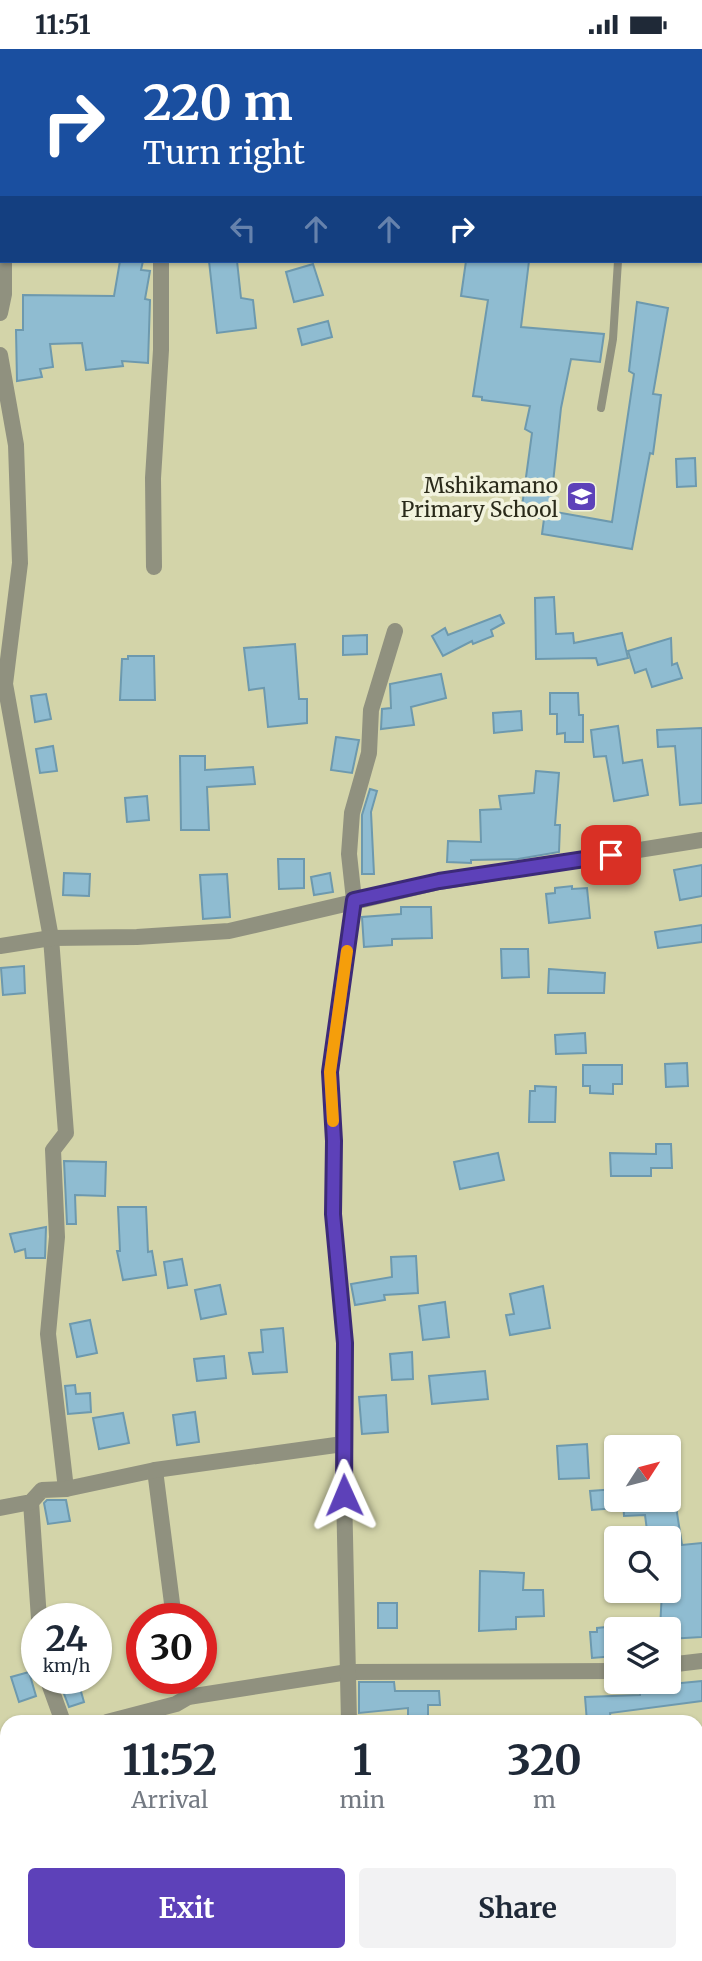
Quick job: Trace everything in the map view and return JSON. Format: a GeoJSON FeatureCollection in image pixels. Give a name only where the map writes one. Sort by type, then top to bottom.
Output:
{"type":"FeatureCollection","features":[{"type":"Feature","properties":{"kind":"street"},"geometry":{"type":"LineString","coordinates":[[0,313],[5,294],[4,263]]}},
{"type":"Feature","properties":{"kind":"street"},"geometry":{"type":"LineString","coordinates":[[154,567],[153,478],[161,350],[161,263]]}},
{"type":"Feature","properties":{"kind":"street"},"geometry":{"type":"LineString","coordinates":[[0,355],[20,563],[5,684],[51,938],[66,1133],[53,1150],[57,1237],[48,1334],[66,1489]]}},
{"type":"Feature","properties":{"kind":"street"},"geometry":{"type":"LineString","coordinates":[[349,1715],[343,1444],[345,1343],[333,1214],[334,1141],[330,1072],[354,900],[349,854],[352,813],[369,753],[372,710],[395,631]]}},
{"type":"Feature","properties":{"kind":"street"},"geometry":{"type":"LineString","coordinates":[[0,946],[51,938],[137,937],[229,931],[439,881],[702,840]]}},
{"type":"Feature","properties":{"kind":"street"},"geometry":{"type":"LineString","coordinates":[[0,1508],[31,1502],[42,1490],[66,1489],[155,1470],[343,1444]]}},
{"type":"Feature","properties":{"kind":"street"},"geometry":{"type":"LineString","coordinates":[[155,1470],[172,1603]]}},
{"type":"Feature","properties":{"kind":"street"},"geometry":{"type":"LineString","coordinates":[[31,1502],[38,1603]]}},
{"type":"Feature","properties":{"kind":"street"},"geometry":{"type":"LineString","coordinates":[[681,1663],[702,1661]]}},
{"type":"Feature","properties":{"kind":"street"},"geometry":{"type":"LineString","coordinates":[[134,1715],[176,1704],[188,1697],[348,1672],[604,1671]]}},
{"type":"Feature","properties":{"kind":"street"},"geometry":{"type":"LineString","coordinates":[[53,1694],[60,1715]]}},
{"type":"Feature","properties":{"kind":"lane"},"geometry":{"type":"LineString","coordinates":[[601,408],[612,339],[618,263]]}},
{"type":"Feature","properties":{"kind":"building"},"geometry":{"type":"Polygon","coordinates":[[[120,263],[143,263],[141,270],[150,271],[145,299],[150,300],[148,363],[122,361],[123,366],[86,370],[82,343],[50,344],[53,367],[40,369],[42,377],[17,381],[16,330],[23,330],[23,295],[114,296],[120,263]]]}},
{"type":"Feature","properties":{"kind":"building"},"geometry":{"type":"Polygon","coordinates":[[[209,263],[237,263],[241,298],[253,300],[256,328],[217,333],[209,263]]]}},
{"type":"Feature","properties":{"kind":"building"},"geometry":{"type":"Polygon","coordinates":[[[466,263],[529,263],[521,327],[604,334],[600,362],[571,359],[561,408],[550,511],[612,522],[634,374],[629,371],[637,302],[668,308],[653,394],[661,395],[653,454],[650,453],[632,549],[542,534],[544,519],[521,514],[532,433],[525,429],[530,406],[482,400],[482,397],[473,396],[488,300],[461,296],[466,263]]]}},
{"type":"Feature","properties":{"kind":"building"},"geometry":{"type":"Polygon","coordinates":[[[313,264],[323,295],[294,302],[286,272],[313,264]]]}},
{"type":"Feature","properties":{"kind":"building"},"geometry":{"type":"Polygon","coordinates":[[[328,321],[332,337],[302,345],[298,329],[328,321]]]}},
{"type":"Feature","properties":{"kind":"building"},"geometry":{"type":"Polygon","coordinates":[[[695,458],[696,486],[677,487],[676,459],[695,458]]]}},
{"type":"Feature","properties":{"kind":"building"},"geometry":{"type":"Polygon","coordinates":[[[554,597],[556,634],[573,633],[574,643],[622,633],[628,658],[598,665],[596,658],[536,659],[535,598],[554,597]]]}},
{"type":"Feature","properties":{"kind":"building"},"geometry":{"type":"Polygon","coordinates":[[[500,615],[504,623],[491,630],[493,636],[473,644],[472,641],[443,656],[432,636],[445,628],[448,635],[500,615]]]}},
{"type":"Feature","properties":{"kind":"building"},"geometry":{"type":"Polygon","coordinates":[[[367,635],[367,654],[343,655],[343,636],[367,635]]]}},
{"type":"Feature","properties":{"kind":"building"},"geometry":{"type":"Polygon","coordinates":[[[671,638],[672,665],[677,663],[682,678],[652,687],[646,669],[635,673],[628,651],[671,638]]]}},
{"type":"Feature","properties":{"kind":"building"},"geometry":{"type":"Polygon","coordinates":[[[295,644],[299,699],[307,699],[307,723],[268,727],[264,688],[249,690],[244,648],[295,644]]]}},
{"type":"Feature","properties":{"kind":"building"},"geometry":{"type":"Polygon","coordinates":[[[128,656],[154,656],[155,700],[120,700],[122,659],[128,659],[128,656]]]}},
{"type":"Feature","properties":{"kind":"building"},"geometry":{"type":"Polygon","coordinates":[[[441,674],[446,698],[411,707],[414,725],[381,729],[382,709],[391,708],[390,684],[441,674]]]}},
{"type":"Feature","properties":{"kind":"building"},"geometry":{"type":"Polygon","coordinates":[[[550,693],[578,693],[579,715],[583,715],[583,742],[565,742],[565,733],[557,734],[557,714],[550,714],[550,693]]]}},
{"type":"Feature","properties":{"kind":"building"},"geometry":{"type":"Polygon","coordinates":[[[46,694],[51,719],[35,722],[31,696],[46,694]]]}},
{"type":"Feature","properties":{"kind":"building"},"geometry":{"type":"Polygon","coordinates":[[[521,711],[522,730],[494,733],[493,713],[521,711]]]}},
{"type":"Feature","properties":{"kind":"building"},"geometry":{"type":"Polygon","coordinates":[[[618,726],[623,763],[642,760],[648,795],[614,801],[606,756],[594,757],[591,730],[618,726]]]}},
{"type":"Feature","properties":{"kind":"building"},"geometry":{"type":"Polygon","coordinates":[[[702,728],[702,803],[680,805],[675,746],[658,747],[657,730],[702,728]]]}},
{"type":"Feature","properties":{"kind":"building"},"geometry":{"type":"Polygon","coordinates":[[[336,737],[359,740],[352,773],[331,770],[336,737]]]}},
{"type":"Feature","properties":{"kind":"building"},"geometry":{"type":"Polygon","coordinates":[[[53,746],[57,771],[40,773],[36,749],[53,746]]]}},
{"type":"Feature","properties":{"kind":"building"},"geometry":{"type":"Polygon","coordinates":[[[180,756],[205,756],[205,770],[253,767],[255,784],[207,787],[209,830],[181,830],[180,756]]]}},
{"type":"Feature","properties":{"kind":"building"},"geometry":{"type":"Polygon","coordinates":[[[536,771],[559,773],[555,825],[560,825],[559,852],[518,859],[447,862],[448,841],[481,842],[480,810],[501,809],[499,796],[534,793],[536,771]]]}},
{"type":"Feature","properties":{"kind":"building"},"geometry":{"type":"Polygon","coordinates":[[[370,789],[377,791],[371,812],[374,874],[362,874],[362,815],[370,789]]]}},
{"type":"Feature","properties":{"kind":"building"},"geometry":{"type":"Polygon","coordinates":[[[147,796],[149,820],[127,822],[125,798],[147,796]]]}},
{"type":"Feature","properties":{"kind":"building"},"geometry":{"type":"Polygon","coordinates":[[[278,859],[304,859],[304,888],[279,889],[278,859]]]}},
{"type":"Feature","properties":{"kind":"building"},"geometry":{"type":"Polygon","coordinates":[[[702,865],[702,896],[680,900],[674,870],[702,865]]]}},
{"type":"Feature","properties":{"kind":"building"},"geometry":{"type":"Polygon","coordinates":[[[64,873],[90,874],[89,896],[63,895],[64,873]]]}},
{"type":"Feature","properties":{"kind":"building"},"geometry":{"type":"Polygon","coordinates":[[[330,873],[333,892],[314,895],[311,877],[330,873]]]}},
{"type":"Feature","properties":{"kind":"building"},"geometry":{"type":"Polygon","coordinates":[[[227,874],[230,917],[203,919],[200,875],[227,874]]]}},
{"type":"Feature","properties":{"kind":"building"},"geometry":{"type":"Polygon","coordinates":[[[572,886],[572,889],[587,888],[590,918],[549,923],[546,894],[555,893],[555,888],[572,886]]]}},
{"type":"Feature","properties":{"kind":"building"},"geometry":{"type":"Polygon","coordinates":[[[401,907],[431,907],[432,938],[392,939],[392,945],[364,947],[362,917],[401,914],[401,907]]]}},
{"type":"Feature","properties":{"kind":"building"},"geometry":{"type":"Polygon","coordinates":[[[702,925],[702,942],[658,948],[655,932],[702,925]]]}},
{"type":"Feature","properties":{"kind":"building"},"geometry":{"type":"Polygon","coordinates":[[[501,949],[528,949],[529,977],[502,978],[501,949]]]}},
{"type":"Feature","properties":{"kind":"building"},"geometry":{"type":"Polygon","coordinates":[[[24,966],[25,993],[3,995],[1,968],[24,966]]]}},
{"type":"Feature","properties":{"kind":"building"},"geometry":{"type":"Polygon","coordinates":[[[549,969],[605,973],[604,993],[548,993],[549,969]]]}},
{"type":"Feature","properties":{"kind":"building"},"geometry":{"type":"Polygon","coordinates":[[[585,1033],[586,1053],[556,1054],[555,1035],[585,1033]]]}},
{"type":"Feature","properties":{"kind":"building"},"geometry":{"type":"Polygon","coordinates":[[[687,1063],[688,1086],[666,1087],[665,1064],[687,1063]]]}},
{"type":"Feature","properties":{"kind":"building"},"geometry":{"type":"Polygon","coordinates":[[[583,1065],[622,1065],[622,1084],[613,1084],[613,1094],[590,1093],[590,1086],[583,1086],[583,1065]]]}},
{"type":"Feature","properties":{"kind":"building"},"geometry":{"type":"Polygon","coordinates":[[[535,1086],[556,1087],[555,1122],[529,1122],[530,1091],[535,1091],[535,1086]]]}},
{"type":"Feature","properties":{"kind":"building"},"geometry":{"type":"Polygon","coordinates":[[[656,1144],[671,1144],[672,1168],[651,1168],[651,1176],[611,1176],[610,1153],[656,1154],[656,1144]]]}},
{"type":"Feature","properties":{"kind":"building"},"geometry":{"type":"Polygon","coordinates":[[[498,1153],[504,1180],[460,1189],[454,1162],[498,1153]]]}},
{"type":"Feature","properties":{"kind":"building"},"geometry":{"type":"Polygon","coordinates":[[[64,1161],[106,1162],[105,1196],[75,1195],[76,1224],[67,1224],[64,1161]]]}},
{"type":"Feature","properties":{"kind":"building"},"geometry":{"type":"Polygon","coordinates":[[[118,1207],[146,1207],[148,1252],[152,1251],[156,1275],[123,1280],[117,1251],[120,1251],[118,1207]]]}},
{"type":"Feature","properties":{"kind":"building"},"geometry":{"type":"Polygon","coordinates":[[[46,1227],[45,1258],[26,1258],[25,1249],[15,1252],[10,1234],[46,1227]]]}},
{"type":"Feature","properties":{"kind":"building"},"geometry":{"type":"Polygon","coordinates":[[[416,1256],[418,1293],[384,1295],[385,1300],[355,1305],[351,1284],[392,1277],[391,1257],[416,1256]]]}},
{"type":"Feature","properties":{"kind":"building"},"geometry":{"type":"Polygon","coordinates":[[[182,1259],[187,1285],[168,1288],[164,1262],[182,1259]]]}},
{"type":"Feature","properties":{"kind":"building"},"geometry":{"type":"Polygon","coordinates":[[[220,1285],[226,1314],[201,1319],[195,1290],[220,1285]]]}},
{"type":"Feature","properties":{"kind":"building"},"geometry":{"type":"Polygon","coordinates":[[[543,1286],[550,1328],[510,1335],[506,1315],[514,1314],[510,1294],[543,1286]]]}},
{"type":"Feature","properties":{"kind":"building"},"geometry":{"type":"Polygon","coordinates":[[[445,1302],[449,1337],[423,1340],[419,1306],[445,1302]]]}},
{"type":"Feature","properties":{"kind":"building"},"geometry":{"type":"Polygon","coordinates":[[[90,1320],[97,1353],[77,1357],[70,1324],[90,1320]]]}},
{"type":"Feature","properties":{"kind":"building"},"geometry":{"type":"Polygon","coordinates":[[[283,1328],[287,1372],[253,1374],[249,1353],[263,1352],[261,1330],[283,1328]]]}},
{"type":"Feature","properties":{"kind":"building"},"geometry":{"type":"Polygon","coordinates":[[[412,1352],[413,1379],[392,1380],[390,1354],[412,1352]]]}},
{"type":"Feature","properties":{"kind":"building"},"geometry":{"type":"Polygon","coordinates":[[[224,1356],[226,1378],[197,1381],[194,1359],[224,1356]]]}},
{"type":"Feature","properties":{"kind":"building"},"geometry":{"type":"Polygon","coordinates":[[[485,1371],[488,1399],[432,1404],[429,1376],[485,1371]]]}},
{"type":"Feature","properties":{"kind":"building"},"geometry":{"type":"Polygon","coordinates":[[[75,1385],[76,1394],[90,1393],[91,1412],[68,1414],[65,1386],[75,1385]]]}},
{"type":"Feature","properties":{"kind":"building"},"geometry":{"type":"Polygon","coordinates":[[[386,1395],[388,1432],[362,1434],[359,1397],[386,1395]]]}},
{"type":"Feature","properties":{"kind":"building"},"geometry":{"type":"Polygon","coordinates":[[[195,1412],[199,1442],[177,1445],[173,1415],[195,1412]]]}},
{"type":"Feature","properties":{"kind":"building"},"geometry":{"type":"Polygon","coordinates":[[[123,1413],[129,1443],[99,1449],[93,1418],[123,1413]]]}},
{"type":"Feature","properties":{"kind":"building"},"geometry":{"type":"Polygon","coordinates":[[[587,1444],[589,1478],[559,1479],[557,1446],[587,1444]]]}},
{"type":"Feature","properties":{"kind":"building"},"geometry":{"type":"Polygon","coordinates":[[[604,1490],[604,1509],[592,1510],[590,1491],[604,1490]]]}},
{"type":"Feature","properties":{"kind":"building"},"geometry":{"type":"Polygon","coordinates":[[[47,1500],[66,1500],[70,1521],[48,1524],[44,1503],[47,1500]]]}},
{"type":"Feature","properties":{"kind":"building"},"geometry":{"type":"Polygon","coordinates":[[[624,1512],[677,1512],[679,1526],[646,1526],[645,1515],[624,1516],[624,1512]]]}},
{"type":"Feature","properties":{"kind":"building"},"geometry":{"type":"Polygon","coordinates":[[[681,1539],[682,1545],[702,1543],[702,1637],[681,1638],[681,1617],[661,1617],[661,1603],[681,1603],[681,1539]]]}},
{"type":"Feature","properties":{"kind":"building"},"geometry":{"type":"Polygon","coordinates":[[[480,1571],[524,1573],[523,1590],[543,1590],[544,1616],[516,1617],[516,1629],[479,1631],[480,1571]]]}},
{"type":"Feature","properties":{"kind":"building"},"geometry":{"type":"Polygon","coordinates":[[[378,1603],[397,1603],[397,1628],[378,1628],[378,1603]]]}},
{"type":"Feature","properties":{"kind":"building"},"geometry":{"type":"Polygon","coordinates":[[[604,1627],[604,1657],[592,1658],[590,1632],[597,1632],[597,1628],[604,1627]]]}},
{"type":"Feature","properties":{"kind":"building"},"geometry":{"type":"Polygon","coordinates":[[[21,1674],[21,1694],[36,1696],[19,1702],[11,1677],[21,1674]]]}},
{"type":"Feature","properties":{"kind":"building"},"geometry":{"type":"Polygon","coordinates":[[[702,1681],[702,1701],[610,1715],[586,1715],[585,1697],[681,1694],[681,1683],[702,1681]]]}},
{"type":"Feature","properties":{"kind":"building"},"geometry":{"type":"Polygon","coordinates":[[[359,1682],[394,1682],[395,1691],[439,1691],[440,1705],[428,1705],[428,1715],[408,1715],[408,1708],[359,1713],[359,1682]]]}},
{"type":"Feature","properties":{"kind":"building"},"geometry":{"type":"Polygon","coordinates":[[[64,1694],[82,1694],[84,1702],[69,1707],[64,1694]]]}},
{"type":"Feature","properties":{"kind":"slow traffic"},"geometry":{"type":"LineString","coordinates":[[333,1121],[330,1072],[347,951]]}},
{"type":"Feature","properties":{"kind":"place","name":"Mshikamano Primary School"},"geometry":{"type":"Point","coordinates":[581,497]}},
{"type":"Feature","properties":{"kind":"route"},"geometry":{"type":"LineString","coordinates":[[344,1495],[345,1343],[333,1214],[334,1141],[330,1072],[354,900],[439,881],[611,855]]}}]}
